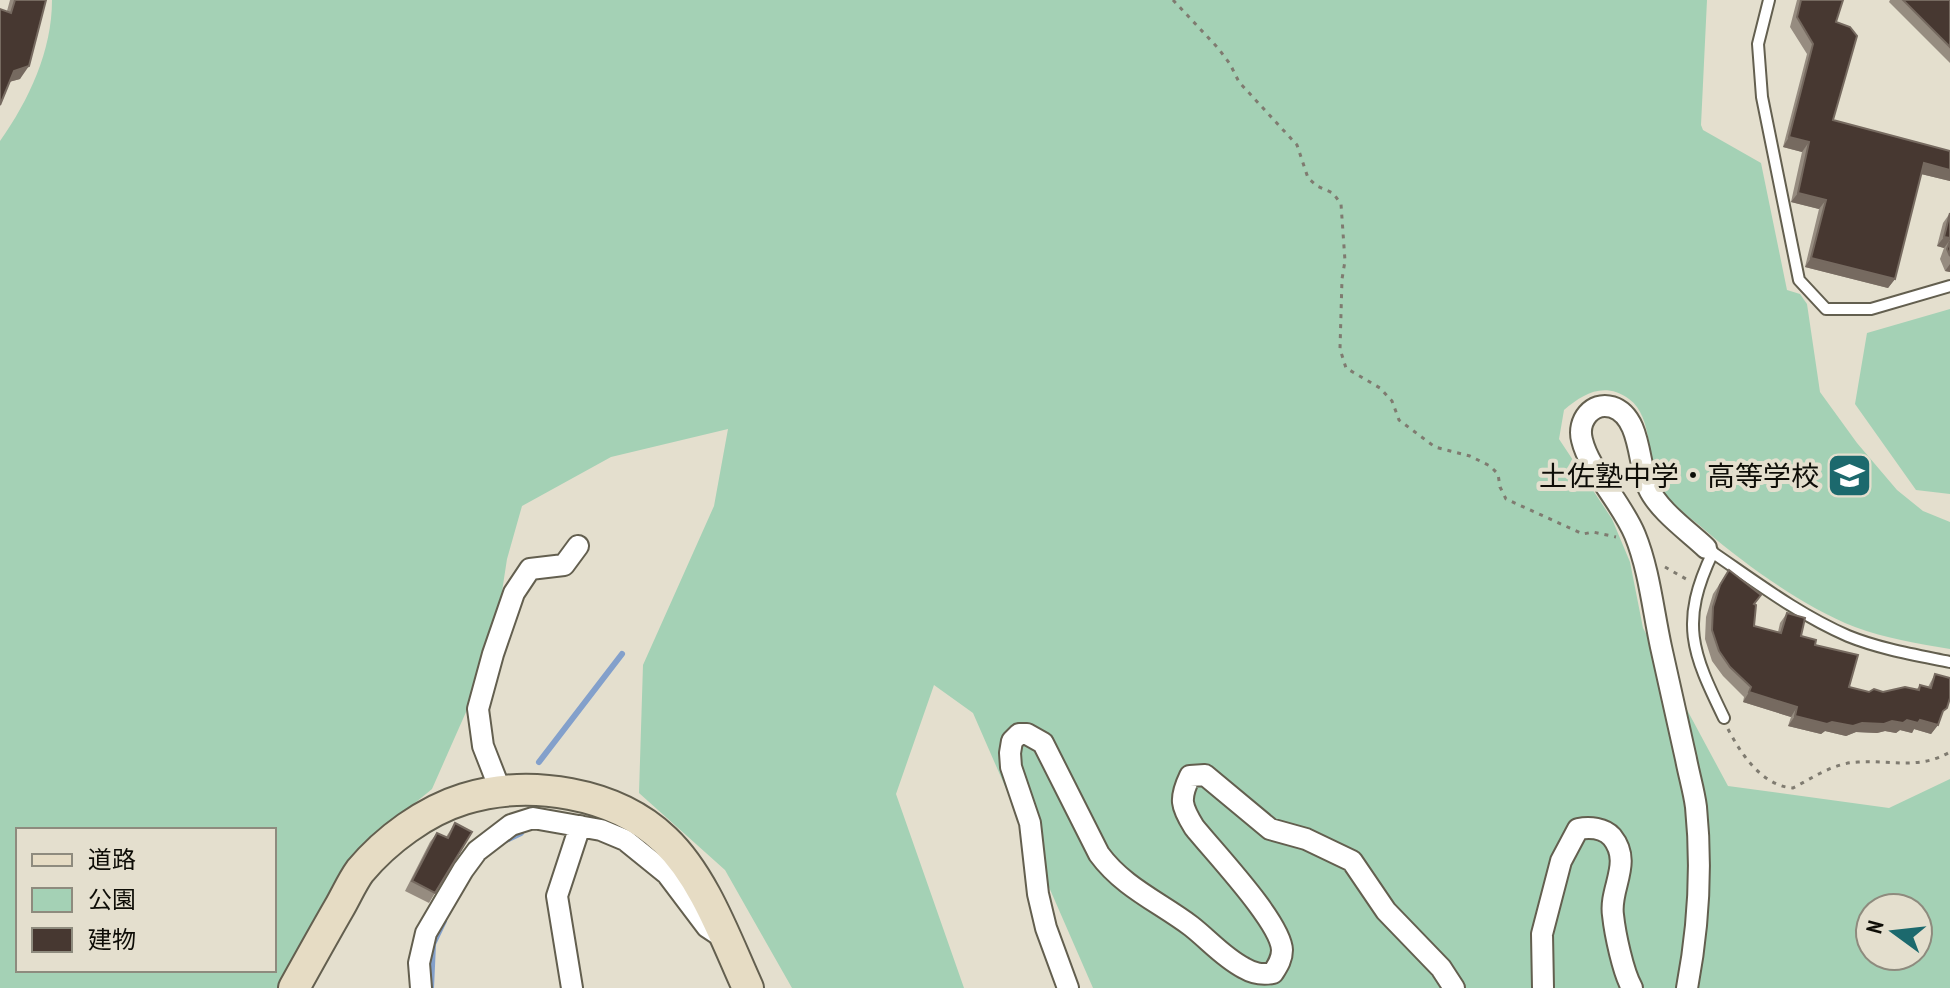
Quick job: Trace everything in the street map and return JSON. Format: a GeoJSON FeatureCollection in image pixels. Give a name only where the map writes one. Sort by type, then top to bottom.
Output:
{"type":"FeatureCollection","features":[{"type":"Feature","properties":{"kind":"street"},"geometry":{"type":"LineString","coordinates":[[1687,988],[1699,863],[1696,805],[1635,536],[1581,439],[1583,419],[1591,410],[1601,406],[1613,407],[1624,414],[1634,433],[1648,488],[1661,505],[1710,550]]}},
{"type":"Feature","properties":{"kind":"street"},"geometry":{"type":"LineString","coordinates":[[501,792],[483,746],[478,709],[493,654],[514,593],[530,569],[564,565],[578,546]]}},
{"type":"Feature","properties":{"kind":"street"},"geometry":{"type":"LineString","coordinates":[[1068,988],[1046,928],[1038,894],[1030,823],[1011,767],[1012,741],[1019,734],[1027,734],[1043,743],[1099,854],[1111,870],[1261,981],[1273,973],[1280,962],[1282,947],[1270,920],[1184,811],[1181,793],[1190,776],[1205,775],[1270,829],[1306,839],[1352,861],[1386,911],[1441,968],[1454,988]]}},
{"type":"Feature","properties":{"kind":"street"},"geometry":{"type":"LineString","coordinates":[[294,988],[359,872],[388,843],[425,816],[464,799],[501,792],[539,790],[585,797],[623,812],[663,838],[689,866],[748,988]]}},
{"type":"Feature","properties":{"kind":"street"},"geometry":{"type":"LineString","coordinates":[[421,988],[419,963],[426,933],[477,851],[511,825],[533,818],[601,830],[625,840],[667,874],[707,927],[726,939]]}},
{"type":"Feature","properties":{"kind":"street"},"geometry":{"type":"LineString","coordinates":[[572,988],[557,896],[580,826]]}},
{"type":"Feature","properties":{"kind":"street"},"geometry":{"type":"LineString","coordinates":[[1543,988],[1542,934],[1561,861],[1578,829],[1587,827],[1607,831],[1618,844],[1622,863],[1612,912],[1632,988]]}},
{"type":"Feature","properties":{"kind":"lane"},"geometry":{"type":"LineString","coordinates":[[1769,0],[1758,44],[1762,97],[1799,280],[1826,309],[1871,309],[1950,286]]}},
{"type":"Feature","properties":{"kind":"lane"},"geometry":{"type":"LineString","coordinates":[[1724,718],[1700,668],[1692,638],[1694,601],[1710,550],[1772,594],[1848,636],[1950,662]]}},
{"type":"Feature","properties":{"kind":"path"},"geometry":{"type":"LineString","coordinates":[[1173,0],[1218,48],[1239,82],[1297,145],[1308,178],[1333,193],[1341,204],[1345,261],[1340,349],[1346,368],[1380,388],[1392,401],[1399,420],[1435,447],[1470,456],[1490,466],[1498,474],[1506,499],[1583,534],[1593,532],[1620,538]]}},
{"type":"Feature","properties":{"kind":"path"},"geometry":{"type":"LineString","coordinates":[[1663,566],[1698,587]]}},
{"type":"Feature","properties":{"kind":"path"},"geometry":{"type":"LineString","coordinates":[[1724,718],[1743,757],[1779,786],[1788,788],[1847,763],[1932,763],[1950,752]]}},
{"type":"Feature","properties":{"kind":"green space"},"geometry":{"type":"Polygon","coordinates":[[[52,0],[1707,0],[1701,125],[1703,130],[1761,163],[1787,290],[1800,294],[1807,304],[1820,392],[1857,443],[1897,490],[1923,511],[1950,522],[1950,649],[1890,637],[1836,619],[1796,597],[1739,558],[1682,512],[1666,495],[1653,467],[1643,418],[1637,407],[1620,394],[1602,390],[1571,404],[1564,410],[1559,439],[1612,519],[1630,562],[1643,628],[1728,786],[1889,808],[1950,779],[1950,988],[1093,988],[973,713],[934,685],[896,794],[964,988],[792,988],[725,870],[639,793],[643,665],[714,506],[728,429],[611,457],[522,506],[507,559],[497,624],[470,703],[432,789],[359,849],[306,934],[278,988],[0,988],[0,141],[29,92],[43,56],[52,0]]]}},
{"type":"Feature","properties":{"kind":"green space"},"geometry":{"type":"Polygon","coordinates":[[[1950,309],[1950,494],[1916,490],[1855,404],[1867,333],[1950,309]]]}},
{"type":"Feature","properties":{"kind":"building"},"geometry":{"type":"Polygon","coordinates":[[[15,0],[46,0],[29,66],[14,71],[0,105],[0,9],[11,13],[15,0]]]}},
{"type":"Feature","properties":{"kind":"building"},"geometry":{"type":"Polygon","coordinates":[[[1801,0],[1843,0],[1836,22],[1850,27],[1857,36],[1833,120],[1950,151],[1950,170],[1924,163],[1895,279],[1811,258],[1826,200],[1798,193],[1809,142],[1789,137],[1813,44],[1797,17],[1801,0]]]}},
{"type":"Feature","properties":{"kind":"building"},"geometry":{"type":"Polygon","coordinates":[[[1903,0],[1950,0],[1950,47],[1903,0]]]}},
{"type":"Feature","properties":{"kind":"building"},"geometry":{"type":"Polygon","coordinates":[[[1950,213],[1950,238],[1944,237],[1950,213]]]}},
{"type":"Feature","properties":{"kind":"building"},"geometry":{"type":"Polygon","coordinates":[[[1729,570],[1761,595],[1754,604],[1754,626],[1781,633],[1787,613],[1805,618],[1801,636],[1816,640],[1815,645],[1858,655],[1849,687],[1869,692],[1905,687],[1919,690],[1920,685],[1931,688],[1935,674],[1950,678],[1950,698],[1938,725],[1920,720],[1918,723],[1907,720],[1903,723],[1892,721],[1853,726],[1827,724],[1795,716],[1797,707],[1749,692],[1751,687],[1730,667],[1719,651],[1712,630],[1713,607],[1729,570]]]}},
{"type":"Feature","properties":{"kind":"building"},"geometry":{"type":"Polygon","coordinates":[[[455,823],[472,832],[435,893],[412,881],[437,833],[448,838],[455,823]]]}},
{"type":"Feature","properties":{"kind":"waterway"},"geometry":{"type":"LineString","coordinates":[[539,762],[622,654]]}},
{"type":"Feature","properties":{"kind":"waterway"},"geometry":{"type":"LineString","coordinates":[[506,840],[521,833]]}},
{"type":"Feature","properties":{"kind":"waterway"},"geometry":{"type":"LineString","coordinates":[[431,988],[433,944],[444,921]]}},
{"type":"Feature","properties":{"kind":"place","name":"土佐塾中学・高等学校"},"geometry":{"type":"Point","coordinates":[1850,476]}}]}
